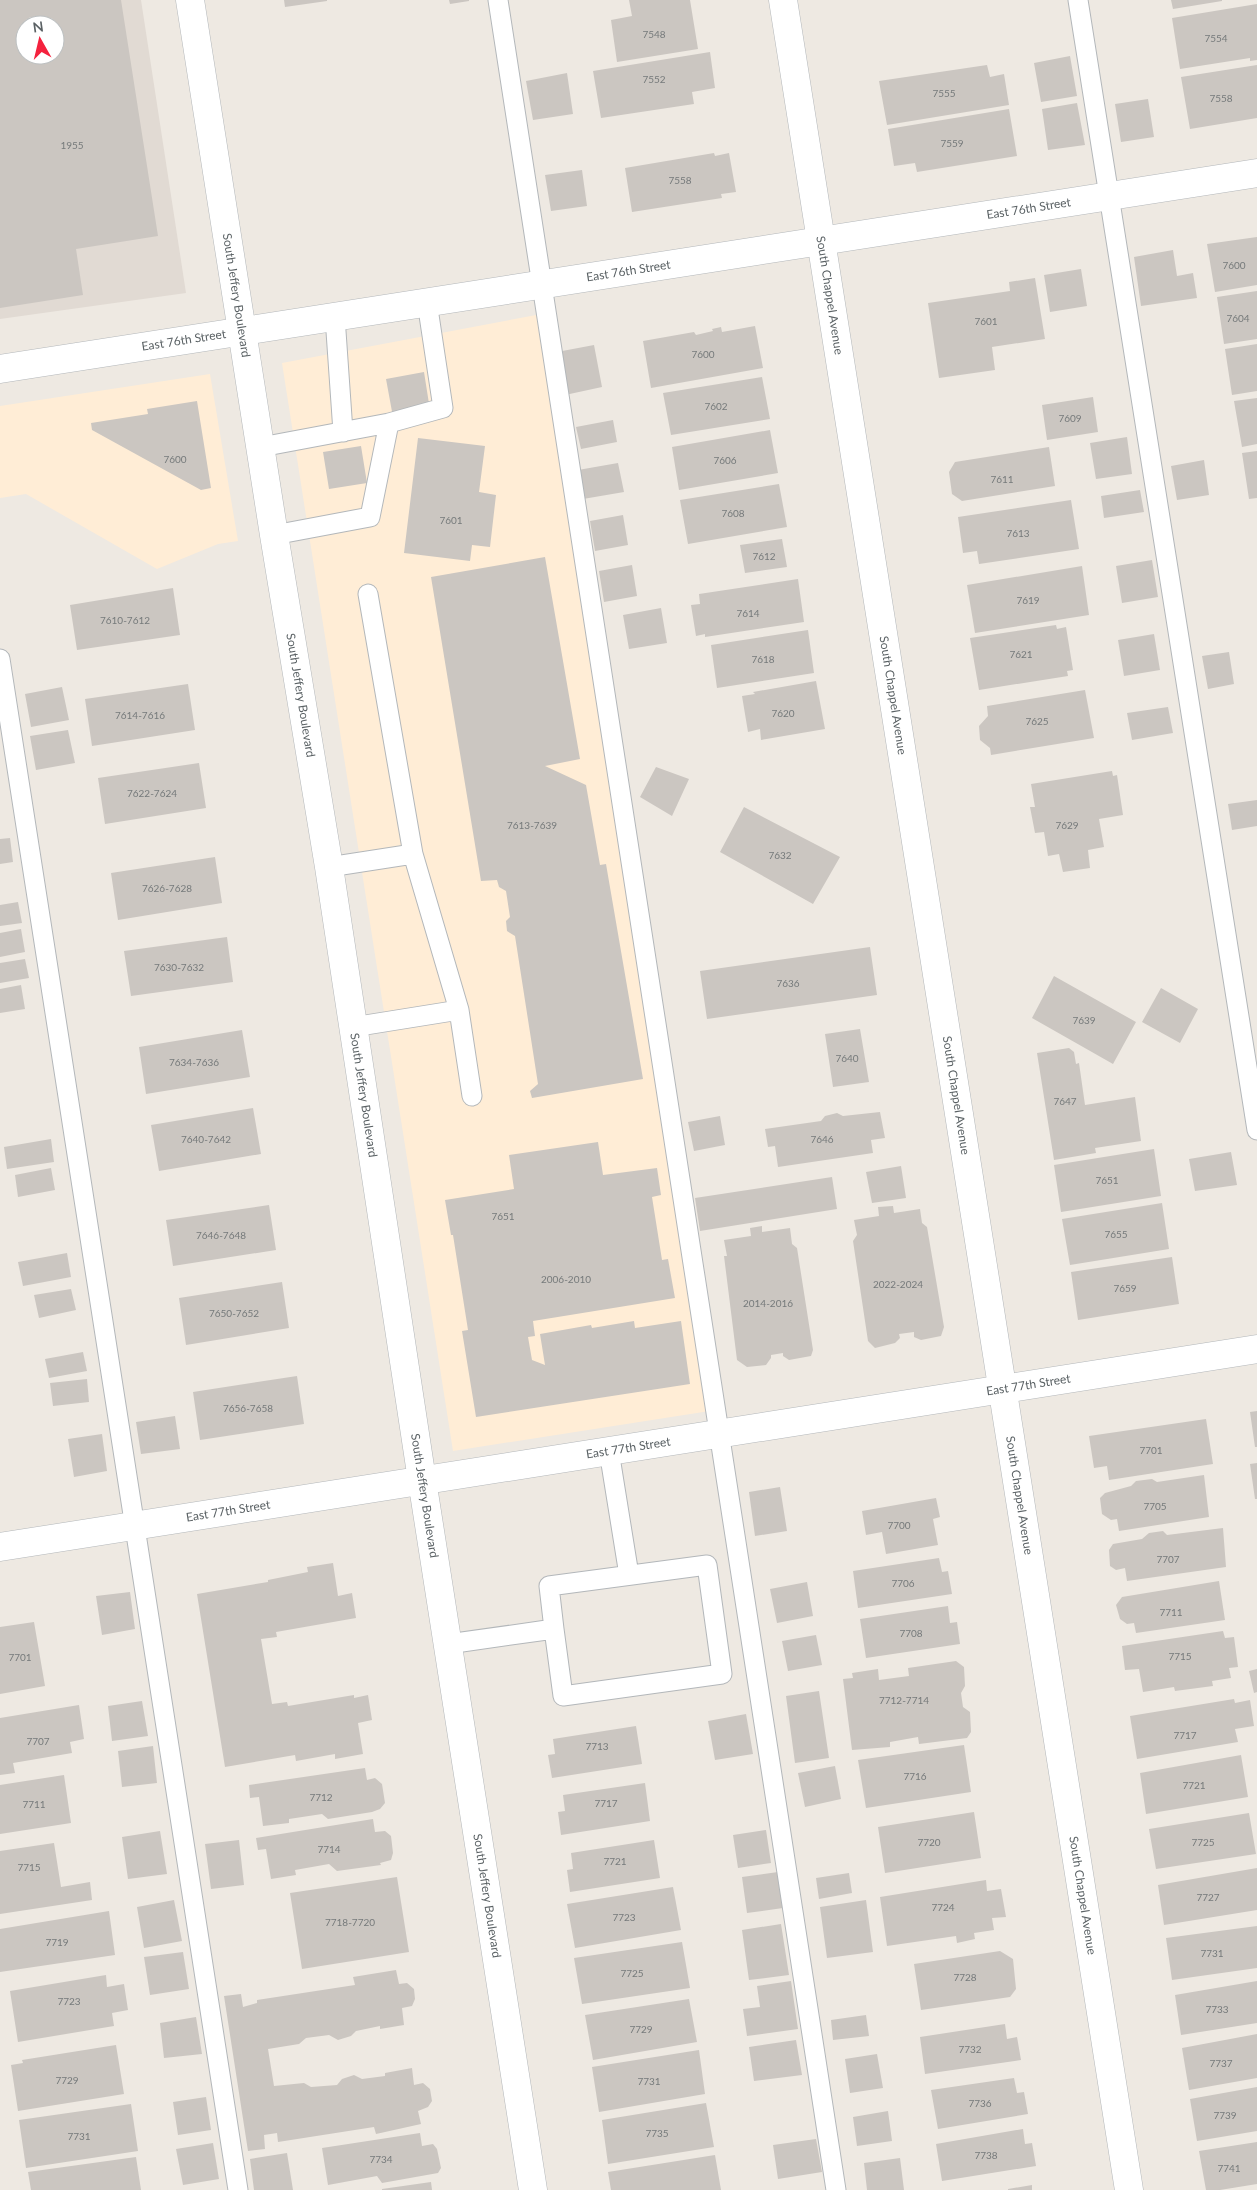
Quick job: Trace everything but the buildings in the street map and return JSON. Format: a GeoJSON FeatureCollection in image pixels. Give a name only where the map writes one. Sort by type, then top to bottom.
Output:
{"type":"FeatureCollection","features":[{"type":"Feature","properties":{"kind":"street","name":"South Jeffery Boulevard"},"geometry":{"type":"LineString","coordinates":[[190,0],[274,536],[329,867],[422,1480],[533,2190]]}},
{"type":"Feature","properties":{"kind":"street","name":"South Chappel Avenue"},"geometry":{"type":"LineString","coordinates":[[783,0],[1129,2190]]}},
{"type":"Feature","properties":{"kind":"street","name":"East 76th Street"},"geometry":{"type":"LineString","coordinates":[[0,369],[1257,173]]}},
{"type":"Feature","properties":{"kind":"street","name":"East 77th Street"},"geometry":{"type":"LineString","coordinates":[[0,1547],[1257,1348]]}},
{"type":"Feature","properties":{"kind":"lane"},"geometry":{"type":"LineString","coordinates":[[498,0],[836,2190]]}},
{"type":"Feature","properties":{"kind":"lane"},"geometry":{"type":"LineString","coordinates":[[1078,0],[1257,1130]]}},
{"type":"Feature","properties":{"kind":"lane"},"geometry":{"type":"LineString","coordinates":[[261,447],[343,432],[443,408],[427,302]]}},
{"type":"Feature","properties":{"kind":"lane"},"geometry":{"type":"LineString","coordinates":[[335,317],[343,432]]}},
{"type":"Feature","properties":{"kind":"lane"},"geometry":{"type":"LineString","coordinates":[[274,536],[370,517],[389,422]]}},
{"type":"Feature","properties":{"kind":"lane"},"geometry":{"type":"LineString","coordinates":[[368,594],[412,854],[459,1010],[472,1096]]}},
{"type":"Feature","properties":{"kind":"lane"},"geometry":{"type":"LineString","coordinates":[[0,659],[238,2190]]}},
{"type":"Feature","properties":{"kind":"lane"},"geometry":{"type":"LineString","coordinates":[[329,867],[412,854]]}},
{"type":"Feature","properties":{"kind":"lane"},"geometry":{"type":"LineString","coordinates":[[353,1027],[459,1010]]}},
{"type":"Feature","properties":{"kind":"lane"},"geometry":{"type":"LineString","coordinates":[[609,1451],[629,1575]]}},
{"type":"Feature","properties":{"kind":"lane"},"geometry":{"type":"LineString","coordinates":[[707,1565],[722,1674],[563,1696],[554,1629],[549,1586],[707,1565]]}},
{"type":"Feature","properties":{"kind":"lane"},"geometry":{"type":"LineString","coordinates":[[448,1644],[554,1629]]}},
{"type":"Feature","properties":{"kind":"shaded area"},"geometry":{"type":"Polygon","coordinates":[[[0,0],[141,0],[186,293],[0,319],[0,0]]]}},
{"type":"Feature","properties":{"kind":"shaded area"},"geometry":{"type":"Polygon","coordinates":[[[547,313],[716,1410],[453,1451],[282,363],[547,313]]]}},
{"type":"Feature","properties":{"kind":"shaded area"},"geometry":{"type":"Polygon","coordinates":[[[210,374],[238,541],[218,544],[157,569],[26,494],[0,498],[0,406],[210,374]]]}}]}
